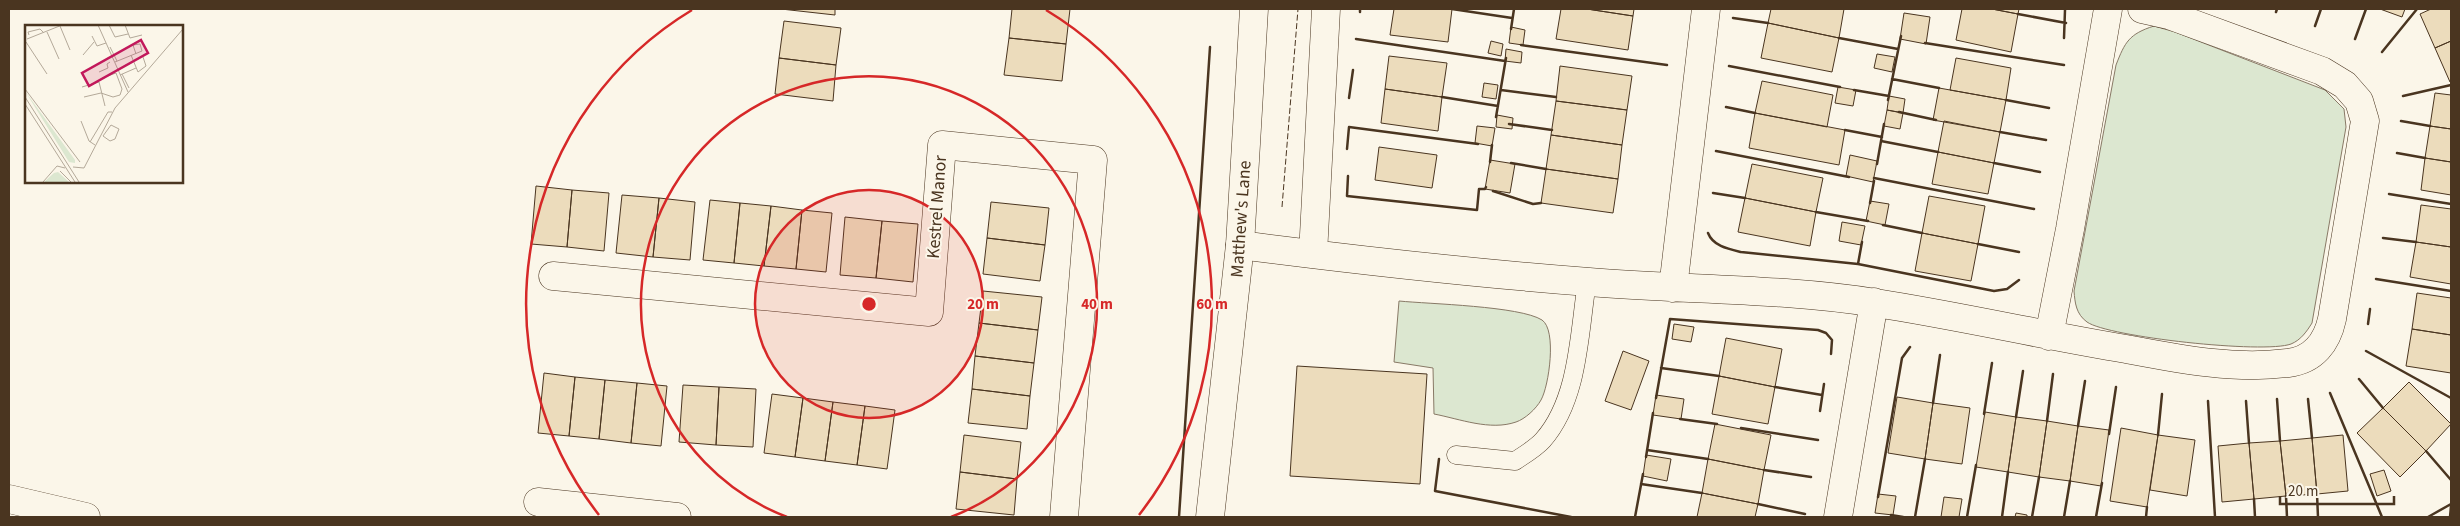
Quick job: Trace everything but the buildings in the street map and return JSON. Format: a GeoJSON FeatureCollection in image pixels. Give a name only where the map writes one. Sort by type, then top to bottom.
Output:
{"type":"FeatureCollection","features":[{"type":"Feature","properties":{"kind":"street","name":"Matthew's Lane"},"geometry":{"type":"LineString","coordinates":[[1210,517],[1240,246],[1254,9]]}},
{"type":"Feature","properties":{"kind":"street"},"geometry":{"type":"LineString","coordinates":[[1313,254],[1326,9]]}},
{"type":"Feature","properties":{"kind":"street"},"geometry":{"type":"LineString","coordinates":[[1673,288],[1706,9]]}},
{"type":"Feature","properties":{"kind":"street"},"geometry":{"type":"LineString","coordinates":[[2049,336],[2070,229],[2108,9]]}},
{"type":"Feature","properties":{"kind":"street"},"geometry":{"type":"LineString","coordinates":[[1240,246],[1587,282],[1752,291],[1874,302],[2186,360],[2238,365],[2288,364],[2310,357],[2323,344],[2330,327],[2365,121],[2359,101],[2345,85],[2322,70],[2169,15],[2142,9]]}},
{"type":"Feature","properties":{"kind":"street","name":"Kestrel Manor"},"geometry":{"type":"LineString","coordinates":[[553,276],[929,312],[942,145],[1093,160],[1064,517]]}},
{"type":"Feature","properties":{"kind":"street"},"geometry":{"type":"LineString","coordinates":[[1838,517],[1874,302]]}},
{"type":"Feature","properties":{"kind":"street"},"geometry":{"type":"LineString","coordinates":[[9,498],[86,517]]}},
{"type":"Feature","properties":{"kind":"street"},"geometry":{"type":"LineString","coordinates":[[538,502],[677,517]]}},
{"type":"Feature","properties":{"kind":"lane"},"geometry":{"type":"LineString","coordinates":[[1456,455],[1515,461],[1542,441],[1556,421],[1566,399],[1575,362],[1587,282]]}},
{"type":"Feature","properties":{"kind":"green space"},"geometry":{"type":"Polygon","coordinates":[[[2154,26],[2175,32],[2325,90],[2344,109],[2346,127],[2312,323],[2301,338],[2291,344],[2275,347],[2251,347],[2154,338],[2101,328],[2087,322],[2078,312],[2074,291],[2116,65],[2122,50],[2129,40],[2139,32],[2154,26]]]}},
{"type":"Feature","properties":{"kind":"green space"},"geometry":{"type":"Polygon","coordinates":[[[1399,301],[1474,306],[1531,315],[1542,320],[1547,326],[1549,335],[1550,358],[1547,383],[1539,403],[1523,419],[1506,424],[1485,425],[1434,414],[1433,368],[1394,362],[1399,301]]]}},
{"type":"Feature","properties":{"kind":"fence"},"geometry":{"type":"LineString","coordinates":[[1282,207],[1298,9]]}},
{"type":"Feature","properties":{"kind":"wall"},"geometry":{"type":"LineString","coordinates":[[1452,9],[1512,18]]}},
{"type":"Feature","properties":{"kind":"wall"},"geometry":{"type":"LineString","coordinates":[[1511,29],[1514,9]]}},
{"type":"Feature","properties":{"kind":"wall"},"geometry":{"type":"LineString","coordinates":[[2315,26],[2321,9]]}},
{"type":"Feature","properties":{"kind":"wall"},"geometry":{"type":"LineString","coordinates":[[2355,39],[2366,9]]}},
{"type":"Feature","properties":{"kind":"wall"},"geometry":{"type":"LineString","coordinates":[[2382,52],[2417,9]]}},
{"type":"Feature","properties":{"kind":"wall"},"geometry":{"type":"LineString","coordinates":[[2064,38],[2065,10]]}},
{"type":"Feature","properties":{"kind":"wall"},"geometry":{"type":"LineString","coordinates":[[2018,14],[2066,23]]}},
{"type":"Feature","properties":{"kind":"wall"},"geometry":{"type":"LineString","coordinates":[[1733,18],[1768,23]]}},
{"type":"Feature","properties":{"kind":"wall"},"geometry":{"type":"LineString","coordinates":[[1888,100],[1901,36]]}},
{"type":"Feature","properties":{"kind":"wall"},"geometry":{"type":"LineString","coordinates":[[1839,38],[1898,49]]}},
{"type":"Feature","properties":{"kind":"wall"},"geometry":{"type":"LineString","coordinates":[[1356,39],[1505,61]]}},
{"type":"Feature","properties":{"kind":"wall"},"geometry":{"type":"LineString","coordinates":[[1925,43],[2064,65]]}},
{"type":"Feature","properties":{"kind":"wall"},"geometry":{"type":"LineString","coordinates":[[1521,45],[1667,65]]}},
{"type":"Feature","properties":{"kind":"wall"},"geometry":{"type":"LineString","coordinates":[[1179,517],[1210,47]]}},
{"type":"Feature","properties":{"kind":"wall"},"geometry":{"type":"LineString","coordinates":[[1496,117],[1506,58]]}},
{"type":"Feature","properties":{"kind":"wall"},"geometry":{"type":"LineString","coordinates":[[1729,66],[1840,87]]}},
{"type":"Feature","properties":{"kind":"wall"},"geometry":{"type":"LineString","coordinates":[[1349,98],[1353,70]]}},
{"type":"Feature","properties":{"kind":"wall"},"geometry":{"type":"LineString","coordinates":[[1892,79],[1939,88]]}},
{"type":"Feature","properties":{"kind":"wall"},"geometry":{"type":"LineString","coordinates":[[2403,96],[2451,85]]}},
{"type":"Feature","properties":{"kind":"wall"},"geometry":{"type":"LineString","coordinates":[[1501,90],[1556,97]]}},
{"type":"Feature","properties":{"kind":"wall"},"geometry":{"type":"LineString","coordinates":[[1854,90],[1889,96]]}},
{"type":"Feature","properties":{"kind":"wall"},"geometry":{"type":"LineString","coordinates":[[1442,97],[1498,106]]}},
{"type":"Feature","properties":{"kind":"wall"},"geometry":{"type":"LineString","coordinates":[[2006,100],[2049,108]]}},
{"type":"Feature","properties":{"kind":"wall"},"geometry":{"type":"LineString","coordinates":[[1726,107],[1755,113]]}},
{"type":"Feature","properties":{"kind":"wall"},"geometry":{"type":"LineString","coordinates":[[1899,112],[1936,120]]}},
{"type":"Feature","properties":{"kind":"wall"},"geometry":{"type":"LineString","coordinates":[[2401,121],[2430,126]]}},
{"type":"Feature","properties":{"kind":"wall"},"geometry":{"type":"LineString","coordinates":[[1509,124],[1552,130]]}},
{"type":"Feature","properties":{"kind":"wall"},"geometry":{"type":"LineString","coordinates":[[1877,164],[1884,124]]}},
{"type":"Feature","properties":{"kind":"wall"},"geometry":{"type":"LineString","coordinates":[[1347,149],[1349,127],[1478,144]]}},
{"type":"Feature","properties":{"kind":"wall"},"geometry":{"type":"LineString","coordinates":[[1845,130],[1882,137]]}},
{"type":"Feature","properties":{"kind":"wall"},"geometry":{"type":"LineString","coordinates":[[2000,132],[2046,140]]}},
{"type":"Feature","properties":{"kind":"wall"},"geometry":{"type":"LineString","coordinates":[[1881,141],[1938,152]]}},
{"type":"Feature","properties":{"kind":"wall"},"geometry":{"type":"LineString","coordinates":[[1490,162],[1492,145]]}},
{"type":"Feature","properties":{"kind":"wall"},"geometry":{"type":"LineString","coordinates":[[1716,151],[1849,177]]}},
{"type":"Feature","properties":{"kind":"wall"},"geometry":{"type":"LineString","coordinates":[[2397,153],[2425,158]]}},
{"type":"Feature","properties":{"kind":"wall"},"geometry":{"type":"LineString","coordinates":[[1511,163],[1546,169]]}},
{"type":"Feature","properties":{"kind":"wall"},"geometry":{"type":"LineString","coordinates":[[1994,163],[2040,172]]}},
{"type":"Feature","properties":{"kind":"wall"},"geometry":{"type":"LineString","coordinates":[[1348,176],[1347,196],[1477,210],[1479,189],[1485,189],[1486,187]]}},
{"type":"Feature","properties":{"kind":"wall"},"geometry":{"type":"LineString","coordinates":[[1874,178],[2034,209]]}},
{"type":"Feature","properties":{"kind":"wall"},"geometry":{"type":"LineString","coordinates":[[1870,203],[1874,181]]}},
{"type":"Feature","properties":{"kind":"wall"},"geometry":{"type":"LineString","coordinates":[[1493,191],[1533,204],[1541,203]]}},
{"type":"Feature","properties":{"kind":"wall"},"geometry":{"type":"LineString","coordinates":[[1713,193],[1745,198]]}},
{"type":"Feature","properties":{"kind":"wall"},"geometry":{"type":"LineString","coordinates":[[2389,194],[2451,204]]}},
{"type":"Feature","properties":{"kind":"wall"},"geometry":{"type":"LineString","coordinates":[[1816,212],[1868,221]]}},
{"type":"Feature","properties":{"kind":"wall"},"geometry":{"type":"LineString","coordinates":[[1883,225],[1922,233]]}},
{"type":"Feature","properties":{"kind":"wall"},"geometry":{"type":"LineString","coordinates":[[1708,233],[1717,244],[1741,252],[1858,264],[1862,242]]}},
{"type":"Feature","properties":{"kind":"wall"},"geometry":{"type":"LineString","coordinates":[[2383,238],[2416,242]]}},
{"type":"Feature","properties":{"kind":"wall"},"geometry":{"type":"LineString","coordinates":[[1978,244],[2019,252]]}},
{"type":"Feature","properties":{"kind":"wall"},"geometry":{"type":"LineString","coordinates":[[1858,264],[1994,291],[2007,289],[2019,280]]}},
{"type":"Feature","properties":{"kind":"wall"},"geometry":{"type":"LineString","coordinates":[[2376,279],[2451,291]]}},
{"type":"Feature","properties":{"kind":"wall"},"geometry":{"type":"LineString","coordinates":[[2368,324],[2370,309]]}},
{"type":"Feature","properties":{"kind":"wall"},"geometry":{"type":"LineString","coordinates":[[1656,398],[1670,319],[1818,330],[1826,333],[1832,340],[1831,354]]}},
{"type":"Feature","properties":{"kind":"wall"},"geometry":{"type":"LineString","coordinates":[[1878,497],[1902,358],[1910,347]]}},
{"type":"Feature","properties":{"kind":"wall"},"geometry":{"type":"LineString","coordinates":[[2366,351],[2451,398]]}},
{"type":"Feature","properties":{"kind":"wall"},"geometry":{"type":"LineString","coordinates":[[1933,403],[1940,355]]}},
{"type":"Feature","properties":{"kind":"wall"},"geometry":{"type":"LineString","coordinates":[[1984,414],[1992,363]]}},
{"type":"Feature","properties":{"kind":"wall"},"geometry":{"type":"LineString","coordinates":[[1661,368],[1719,376]]}},
{"type":"Feature","properties":{"kind":"wall"},"geometry":{"type":"LineString","coordinates":[[2016,417],[2023,371]]}},
{"type":"Feature","properties":{"kind":"wall"},"geometry":{"type":"LineString","coordinates":[[2047,421],[2053,374]]}},
{"type":"Feature","properties":{"kind":"wall"},"geometry":{"type":"LineString","coordinates":[[2359,379],[2383,408]]}},
{"type":"Feature","properties":{"kind":"wall"},"geometry":{"type":"LineString","coordinates":[[2078,426],[2085,381]]}},
{"type":"Feature","properties":{"kind":"wall"},"geometry":{"type":"LineString","coordinates":[[1820,411],[1824,384]]}},
{"type":"Feature","properties":{"kind":"wall"},"geometry":{"type":"LineString","coordinates":[[1775,387],[1822,395]]}},
{"type":"Feature","properties":{"kind":"wall"},"geometry":{"type":"LineString","coordinates":[[2109,434],[2116,387]]}},
{"type":"Feature","properties":{"kind":"wall"},"geometry":{"type":"LineString","coordinates":[[2330,393],[2382,517]]}},
{"type":"Feature","properties":{"kind":"wall"},"geometry":{"type":"LineString","coordinates":[[2158,435],[2162,394]]}},
{"type":"Feature","properties":{"kind":"wall"},"geometry":{"type":"LineString","coordinates":[[2277,399],[2280,441]]}},
{"type":"Feature","properties":{"kind":"wall"},"geometry":{"type":"LineString","coordinates":[[2308,399],[2312,438]]}},
{"type":"Feature","properties":{"kind":"wall"},"geometry":{"type":"LineString","coordinates":[[2208,401],[2215,517]]}},
{"type":"Feature","properties":{"kind":"wall"},"geometry":{"type":"LineString","coordinates":[[2246,401],[2249,443]]}},
{"type":"Feature","properties":{"kind":"wall"},"geometry":{"type":"LineString","coordinates":[[1646,457],[1653,413]]}},
{"type":"Feature","properties":{"kind":"wall"},"geometry":{"type":"LineString","coordinates":[[1680,419],[1717,424]]}},
{"type":"Feature","properties":{"kind":"wall"},"geometry":{"type":"LineString","coordinates":[[1741,428],[1818,440]]}},
{"type":"Feature","properties":{"kind":"wall"},"geometry":{"type":"LineString","coordinates":[[1647,450],[1708,459]]}},
{"type":"Feature","properties":{"kind":"wall"},"geometry":{"type":"LineString","coordinates":[[2426,451],[2451,480]]}},
{"type":"Feature","properties":{"kind":"wall"},"geometry":{"type":"LineString","coordinates":[[1439,459],[1435,491],[1571,517]]}},
{"type":"Feature","properties":{"kind":"wall"},"geometry":{"type":"LineString","coordinates":[[1915,517],[1925,459]]}},
{"type":"Feature","properties":{"kind":"wall"},"geometry":{"type":"LineString","coordinates":[[1967,517],[1976,465]]}},
{"type":"Feature","properties":{"kind":"wall"},"geometry":{"type":"LineString","coordinates":[[1764,470],[1811,477]]}},
{"type":"Feature","properties":{"kind":"wall"},"geometry":{"type":"LineString","coordinates":[[2002,517],[2008,472]]}},
{"type":"Feature","properties":{"kind":"wall"},"geometry":{"type":"LineString","coordinates":[[1635,517],[1643,474]]}},
{"type":"Feature","properties":{"kind":"wall"},"geometry":{"type":"LineString","coordinates":[[2032,517],[2039,477]]}},
{"type":"Feature","properties":{"kind":"wall"},"geometry":{"type":"LineString","coordinates":[[2064,517],[2070,481]]}},
{"type":"Feature","properties":{"kind":"wall"},"geometry":{"type":"LineString","coordinates":[[2096,517],[2102,483]]}},
{"type":"Feature","properties":{"kind":"wall"},"geometry":{"type":"LineString","coordinates":[[1641,484],[1702,493]]}},
{"type":"Feature","properties":{"kind":"wall"},"geometry":{"type":"LineString","coordinates":[[2317,494],[2318,517]]}},
{"type":"Feature","properties":{"kind":"wall"},"geometry":{"type":"LineString","coordinates":[[2286,496],[2287,517]]}},
{"type":"Feature","properties":{"kind":"wall"},"geometry":{"type":"LineString","coordinates":[[2254,499],[2255,517]]}},
{"type":"Feature","properties":{"kind":"wall"},"geometry":{"type":"LineString","coordinates":[[1758,504],[1805,514]]}},
{"type":"Feature","properties":{"kind":"wall"},"geometry":{"type":"LineString","coordinates":[[2428,517],[2451,504]]}},
{"type":"Feature","properties":{"kind":"wall"},"geometry":{"type":"LineString","coordinates":[[2450,517],[2451,506]]}},
{"type":"Feature","properties":{"kind":"wall"},"geometry":{"type":"LineString","coordinates":[[2146,517],[2147,507]]}},
{"type":"Feature","properties":{"kind":"wall"},"geometry":{"type":"LineString","coordinates":[[1891,515],[1903,517]]}}]}
